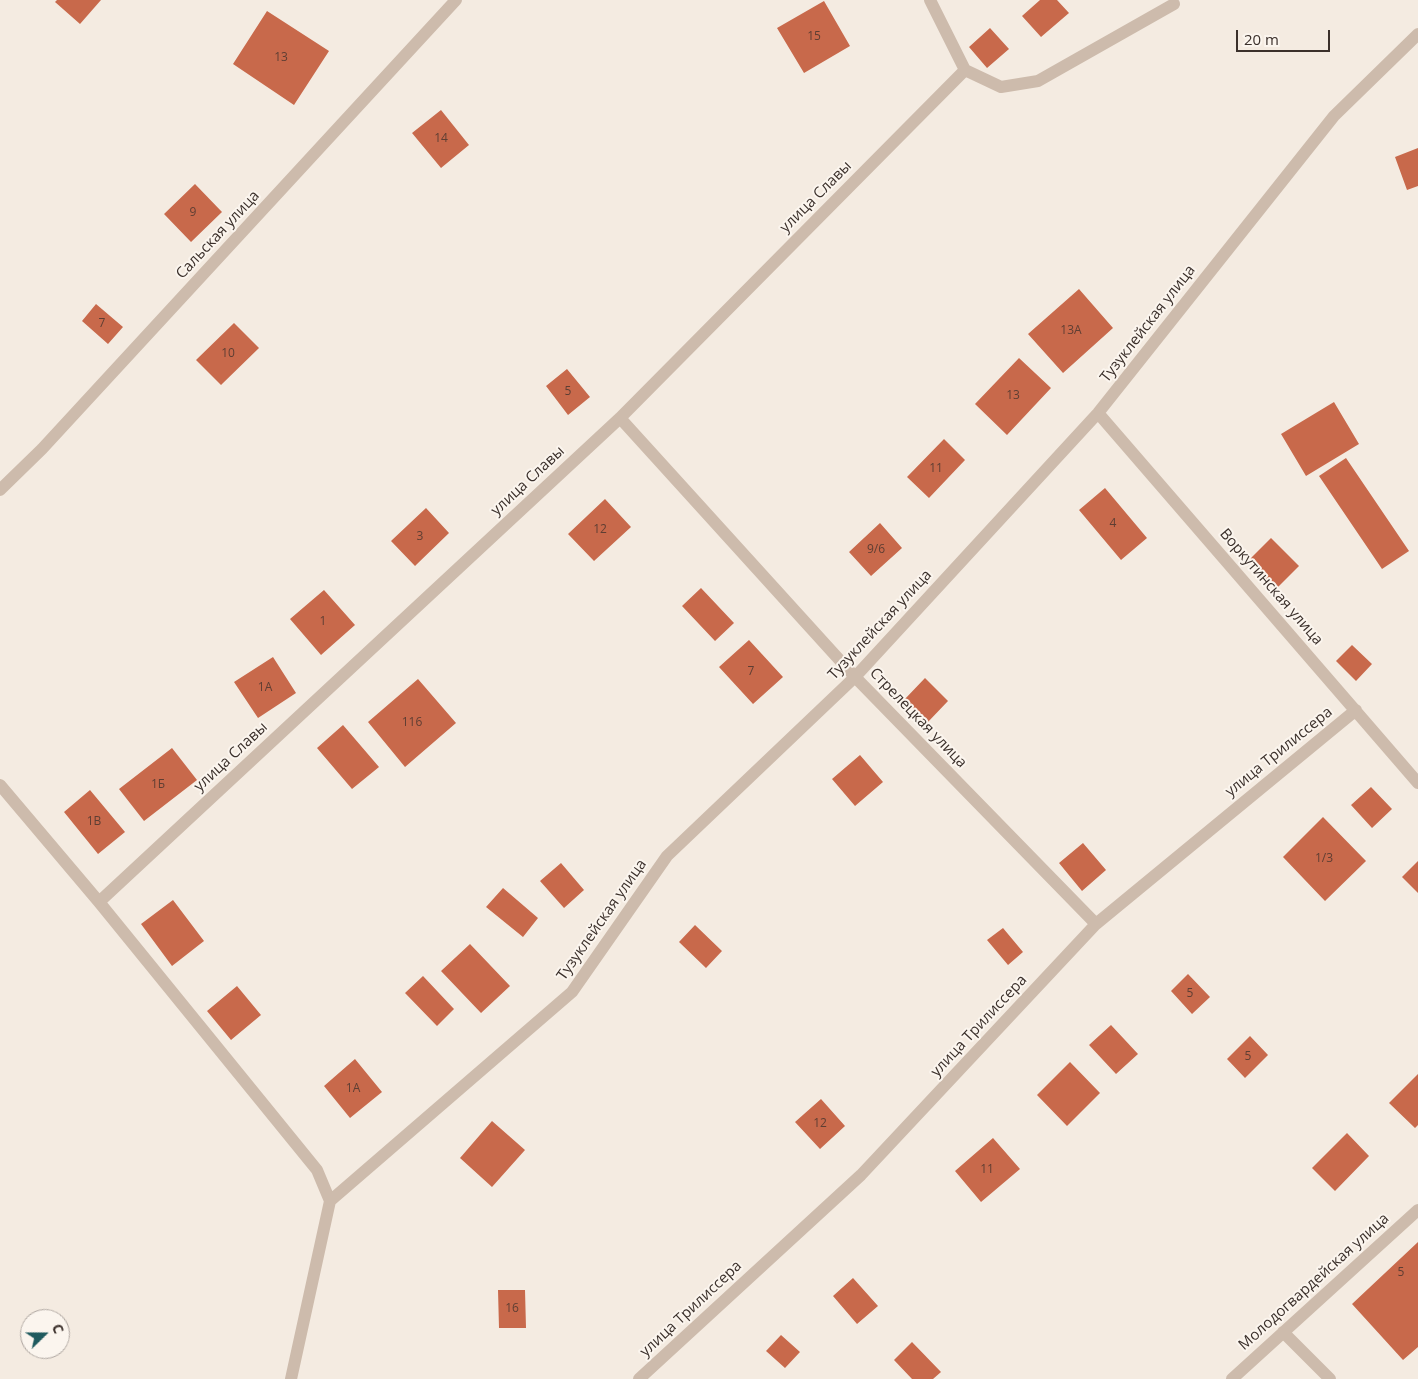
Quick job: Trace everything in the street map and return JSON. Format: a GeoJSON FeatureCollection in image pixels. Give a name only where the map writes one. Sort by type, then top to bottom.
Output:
{"type":"FeatureCollection","features":[{"type":"Feature","properties":{"kind":"street","name":"Сальская улица"},"geometry":{"type":"LineString","coordinates":[[0,490],[49,442],[456,0]]}},
{"type":"Feature","properties":{"kind":"street"},"geometry":{"type":"LineString","coordinates":[[930,0],[966,70],[1002,87],[1038,81],[1174,4]]}},
{"type":"Feature","properties":{"kind":"street","name":"Тузуклейская улица"},"geometry":{"type":"LineString","coordinates":[[330,1201],[572,992],[667,856],[855,677],[1098,413],[1334,116],[1416,40]]}},
{"type":"Feature","properties":{"kind":"street","name":"улица Славы"},"geometry":{"type":"LineString","coordinates":[[99,902],[620,418],[966,70]]}},
{"type":"Feature","properties":{"kind":"street","name":"Воркутинская улица"},"geometry":{"type":"LineString","coordinates":[[1098,413],[1418,783]]}},
{"type":"Feature","properties":{"kind":"street","name":"Стрелецкая улица"},"geometry":{"type":"LineString","coordinates":[[620,418],[855,677],[1096,924]]}},
{"type":"Feature","properties":{"kind":"street","name":"улица Трилиссера"},"geometry":{"type":"LineString","coordinates":[[639,1379],[861,1175],[1096,924],[1356,710]]}},
{"type":"Feature","properties":{"kind":"street"},"geometry":{"type":"LineString","coordinates":[[0,785],[99,902],[318,1170],[330,1201],[291,1379]]}},
{"type":"Feature","properties":{"kind":"street","name":"Молодогвардейская улица"},"geometry":{"type":"LineString","coordinates":[[1232,1379],[1418,1210]]}},
{"type":"Feature","properties":{"kind":"street"},"geometry":{"type":"LineString","coordinates":[[1283,1332],[1330,1379]]}},
{"type":"Feature","properties":{"kind":"building"},"geometry":{"type":"Polygon","coordinates":[[[57,0],[101,0],[80,24],[55,2],[57,0]]]}},
{"type":"Feature","properties":{"kind":"building"},"geometry":{"type":"Polygon","coordinates":[[[1040,0],[1057,0],[1069,13],[1041,37],[1022,16],[1040,0]]]}},
{"type":"Feature","properties":{"kind":"building"},"geometry":{"type":"Polygon","coordinates":[[[824,1],[850,46],[804,73],[777,28],[824,1]]]}},
{"type":"Feature","properties":{"kind":"building"},"geometry":{"type":"Polygon","coordinates":[[[267,11],[329,51],[294,105],[233,64],[267,11]]]}},
{"type":"Feature","properties":{"kind":"building"},"geometry":{"type":"Polygon","coordinates":[[[990,28],[1009,49],[987,68],[969,47],[990,28]]]}},
{"type":"Feature","properties":{"kind":"building"},"geometry":{"type":"Polygon","coordinates":[[[441,110],[469,145],[441,168],[412,133],[441,110]]]}},
{"type":"Feature","properties":{"kind":"building"},"geometry":{"type":"Polygon","coordinates":[[[1418,148],[1418,186],[1407,190],[1395,157],[1418,148]]]}},
{"type":"Feature","properties":{"kind":"building"},"geometry":{"type":"Polygon","coordinates":[[[195,184],[222,212],[191,242],[164,214],[195,184]]]}},
{"type":"Feature","properties":{"kind":"building"},"geometry":{"type":"Polygon","coordinates":[[[1079,289],[1113,328],[1063,373],[1028,334],[1079,289]]]}},
{"type":"Feature","properties":{"kind":"building"},"geometry":{"type":"Polygon","coordinates":[[[96,304],[123,327],[108,344],[82,321],[96,304]]]}},
{"type":"Feature","properties":{"kind":"building"},"geometry":{"type":"Polygon","coordinates":[[[234,323],[259,348],[221,385],[196,360],[234,323]]]}},
{"type":"Feature","properties":{"kind":"building"},"geometry":{"type":"Polygon","coordinates":[[[1019,358],[1051,388],[1007,435],[975,404],[1019,358]]]}},
{"type":"Feature","properties":{"kind":"building"},"geometry":{"type":"Polygon","coordinates":[[[567,369],[590,397],[568,415],[546,386],[567,369]]]}},
{"type":"Feature","properties":{"kind":"building"},"geometry":{"type":"Polygon","coordinates":[[[1334,402],[1359,444],[1306,476],[1281,434],[1334,402]]]}},
{"type":"Feature","properties":{"kind":"building"},"geometry":{"type":"Polygon","coordinates":[[[944,439],[965,460],[929,498],[907,477],[944,439]]]}},
{"type":"Feature","properties":{"kind":"building"},"geometry":{"type":"Polygon","coordinates":[[[1346,458],[1409,551],[1382,569],[1319,476],[1346,458]]]}},
{"type":"Feature","properties":{"kind":"building"},"geometry":{"type":"Polygon","coordinates":[[[1105,488],[1147,538],[1121,560],[1079,510],[1105,488]]]}},
{"type":"Feature","properties":{"kind":"building"},"geometry":{"type":"Polygon","coordinates":[[[605,499],[631,527],[594,561],[568,534],[605,499]]]}},
{"type":"Feature","properties":{"kind":"building"},"geometry":{"type":"Polygon","coordinates":[[[426,508],[449,533],[415,566],[391,541],[426,508]]]}},
{"type":"Feature","properties":{"kind":"building"},"geometry":{"type":"Polygon","coordinates":[[[880,523],[902,548],[871,576],[849,552],[880,523]]]}},
{"type":"Feature","properties":{"kind":"building"},"geometry":{"type":"Polygon","coordinates":[[[1271,538],[1299,566],[1276,589],[1248,561],[1271,538]]]}},
{"type":"Feature","properties":{"kind":"building"},"geometry":{"type":"Polygon","coordinates":[[[701,588],[734,623],[715,641],[682,606],[701,588]]]}},
{"type":"Feature","properties":{"kind":"building"},"geometry":{"type":"Polygon","coordinates":[[[324,590],[355,625],[321,655],[290,619],[324,590]]]}},
{"type":"Feature","properties":{"kind":"building"},"geometry":{"type":"Polygon","coordinates":[[[749,640],[783,677],[753,704],[719,667],[749,640]]]}},
{"type":"Feature","properties":{"kind":"building"},"geometry":{"type":"Polygon","coordinates":[[[1352,645],[1372,664],[1356,681],[1336,661],[1352,645]]]}},
{"type":"Feature","properties":{"kind":"building"},"geometry":{"type":"Polygon","coordinates":[[[273,657],[296,693],[258,718],[234,682],[273,657]]]}},
{"type":"Feature","properties":{"kind":"building"},"geometry":{"type":"Polygon","coordinates":[[[925,678],[948,701],[927,723],[904,700],[925,678]]]}},
{"type":"Feature","properties":{"kind":"building"},"geometry":{"type":"Polygon","coordinates":[[[418,679],[456,723],[405,767],[368,722],[418,679]]]}},
{"type":"Feature","properties":{"kind":"building"},"geometry":{"type":"Polygon","coordinates":[[[343,725],[379,767],[352,789],[317,748],[343,725]]]}},
{"type":"Feature","properties":{"kind":"building"},"geometry":{"type":"Polygon","coordinates":[[[172,748],[197,780],[144,821],[119,789],[172,748]]]}},
{"type":"Feature","properties":{"kind":"building"},"geometry":{"type":"Polygon","coordinates":[[[860,755],[883,782],[855,806],[832,779],[860,755]]]}},
{"type":"Feature","properties":{"kind":"building"},"geometry":{"type":"Polygon","coordinates":[[[1371,787],[1392,809],[1372,828],[1351,805],[1371,787]]]}},
{"type":"Feature","properties":{"kind":"building"},"geometry":{"type":"Polygon","coordinates":[[[90,790],[125,832],[98,854],[64,812],[90,790]]]}},
{"type":"Feature","properties":{"kind":"building"},"geometry":{"type":"Polygon","coordinates":[[[1323,817],[1366,861],[1325,901],[1283,857],[1323,817]]]}},
{"type":"Feature","properties":{"kind":"building"},"geometry":{"type":"Polygon","coordinates":[[[1083,843],[1106,870],[1082,891],[1059,863],[1083,843]]]}},
{"type":"Feature","properties":{"kind":"building"},"geometry":{"type":"Polygon","coordinates":[[[1418,861],[1418,893],[1402,877],[1418,861]]]}},
{"type":"Feature","properties":{"kind":"building"},"geometry":{"type":"Polygon","coordinates":[[[561,863],[584,890],[564,908],[540,881],[561,863]]]}},
{"type":"Feature","properties":{"kind":"building"},"geometry":{"type":"Polygon","coordinates":[[[503,888],[538,918],[523,937],[486,907],[503,888]]]}},
{"type":"Feature","properties":{"kind":"building"},"geometry":{"type":"Polygon","coordinates":[[[173,900],[204,941],[172,966],[141,924],[173,900]]]}},
{"type":"Feature","properties":{"kind":"building"},"geometry":{"type":"Polygon","coordinates":[[[695,925],[722,951],[706,968],[679,942],[695,925]]]}},
{"type":"Feature","properties":{"kind":"building"},"geometry":{"type":"Polygon","coordinates":[[[1003,928],[1023,952],[1008,965],[987,940],[1003,928]]]}},
{"type":"Feature","properties":{"kind":"building"},"geometry":{"type":"Polygon","coordinates":[[[470,944],[510,986],[481,1013],[441,971],[470,944]]]}},
{"type":"Feature","properties":{"kind":"building"},"geometry":{"type":"Polygon","coordinates":[[[1188,974],[1210,997],[1192,1014],[1171,991],[1188,974]]]}},
{"type":"Feature","properties":{"kind":"building"},"geometry":{"type":"Polygon","coordinates":[[[423,976],[454,1009],[437,1026],[405,993],[423,976]]]}},
{"type":"Feature","properties":{"kind":"building"},"geometry":{"type":"Polygon","coordinates":[[[237,986],[261,1015],[231,1040],[207,1011],[237,986]]]}},
{"type":"Feature","properties":{"kind":"building"},"geometry":{"type":"Polygon","coordinates":[[[1111,1025],[1138,1054],[1116,1074],[1089,1045],[1111,1025]]]}},
{"type":"Feature","properties":{"kind":"building"},"geometry":{"type":"Polygon","coordinates":[[[1250,1036],[1268,1055],[1245,1078],[1227,1059],[1250,1036]]]}},
{"type":"Feature","properties":{"kind":"building"},"geometry":{"type":"Polygon","coordinates":[[[355,1059],[382,1092],[350,1118],[324,1086],[355,1059]]]}},
{"type":"Feature","properties":{"kind":"building"},"geometry":{"type":"Polygon","coordinates":[[[1070,1062],[1100,1093],[1067,1126],[1037,1095],[1070,1062]]]}},
{"type":"Feature","properties":{"kind":"building"},"geometry":{"type":"Polygon","coordinates":[[[1418,1074],[1418,1125],[1415,1128],[1389,1103],[1418,1074]]]}},
{"type":"Feature","properties":{"kind":"building"},"geometry":{"type":"Polygon","coordinates":[[[821,1099],[845,1126],[820,1149],[795,1122],[821,1099]]]}},
{"type":"Feature","properties":{"kind":"building"},"geometry":{"type":"Polygon","coordinates":[[[492,1121],[525,1150],[492,1187],[460,1158],[492,1121]]]}},
{"type":"Feature","properties":{"kind":"building"},"geometry":{"type":"Polygon","coordinates":[[[1347,1133],[1369,1156],[1335,1191],[1312,1168],[1347,1133]]]}},
{"type":"Feature","properties":{"kind":"building"},"geometry":{"type":"Polygon","coordinates":[[[993,1138],[1020,1169],[981,1202],[955,1171],[993,1138]]]}},
{"type":"Feature","properties":{"kind":"building"},"geometry":{"type":"Polygon","coordinates":[[[1418,1242],[1418,1347],[1403,1360],[1352,1304],[1418,1242]]]}},
{"type":"Feature","properties":{"kind":"building"},"geometry":{"type":"Polygon","coordinates":[[[853,1278],[878,1306],[857,1324],[833,1296],[853,1278]]]}},
{"type":"Feature","properties":{"kind":"building"},"geometry":{"type":"Polygon","coordinates":[[[498,1290],[525,1290],[526,1328],[499,1328],[498,1290]]]}},
{"type":"Feature","properties":{"kind":"building"},"geometry":{"type":"Polygon","coordinates":[[[781,1335],[800,1352],[785,1368],[766,1351],[781,1335]]]}},
{"type":"Feature","properties":{"kind":"building"},"geometry":{"type":"Polygon","coordinates":[[[912,1342],[941,1372],[933,1379],[912,1379],[894,1360],[912,1342]]]}}]}
